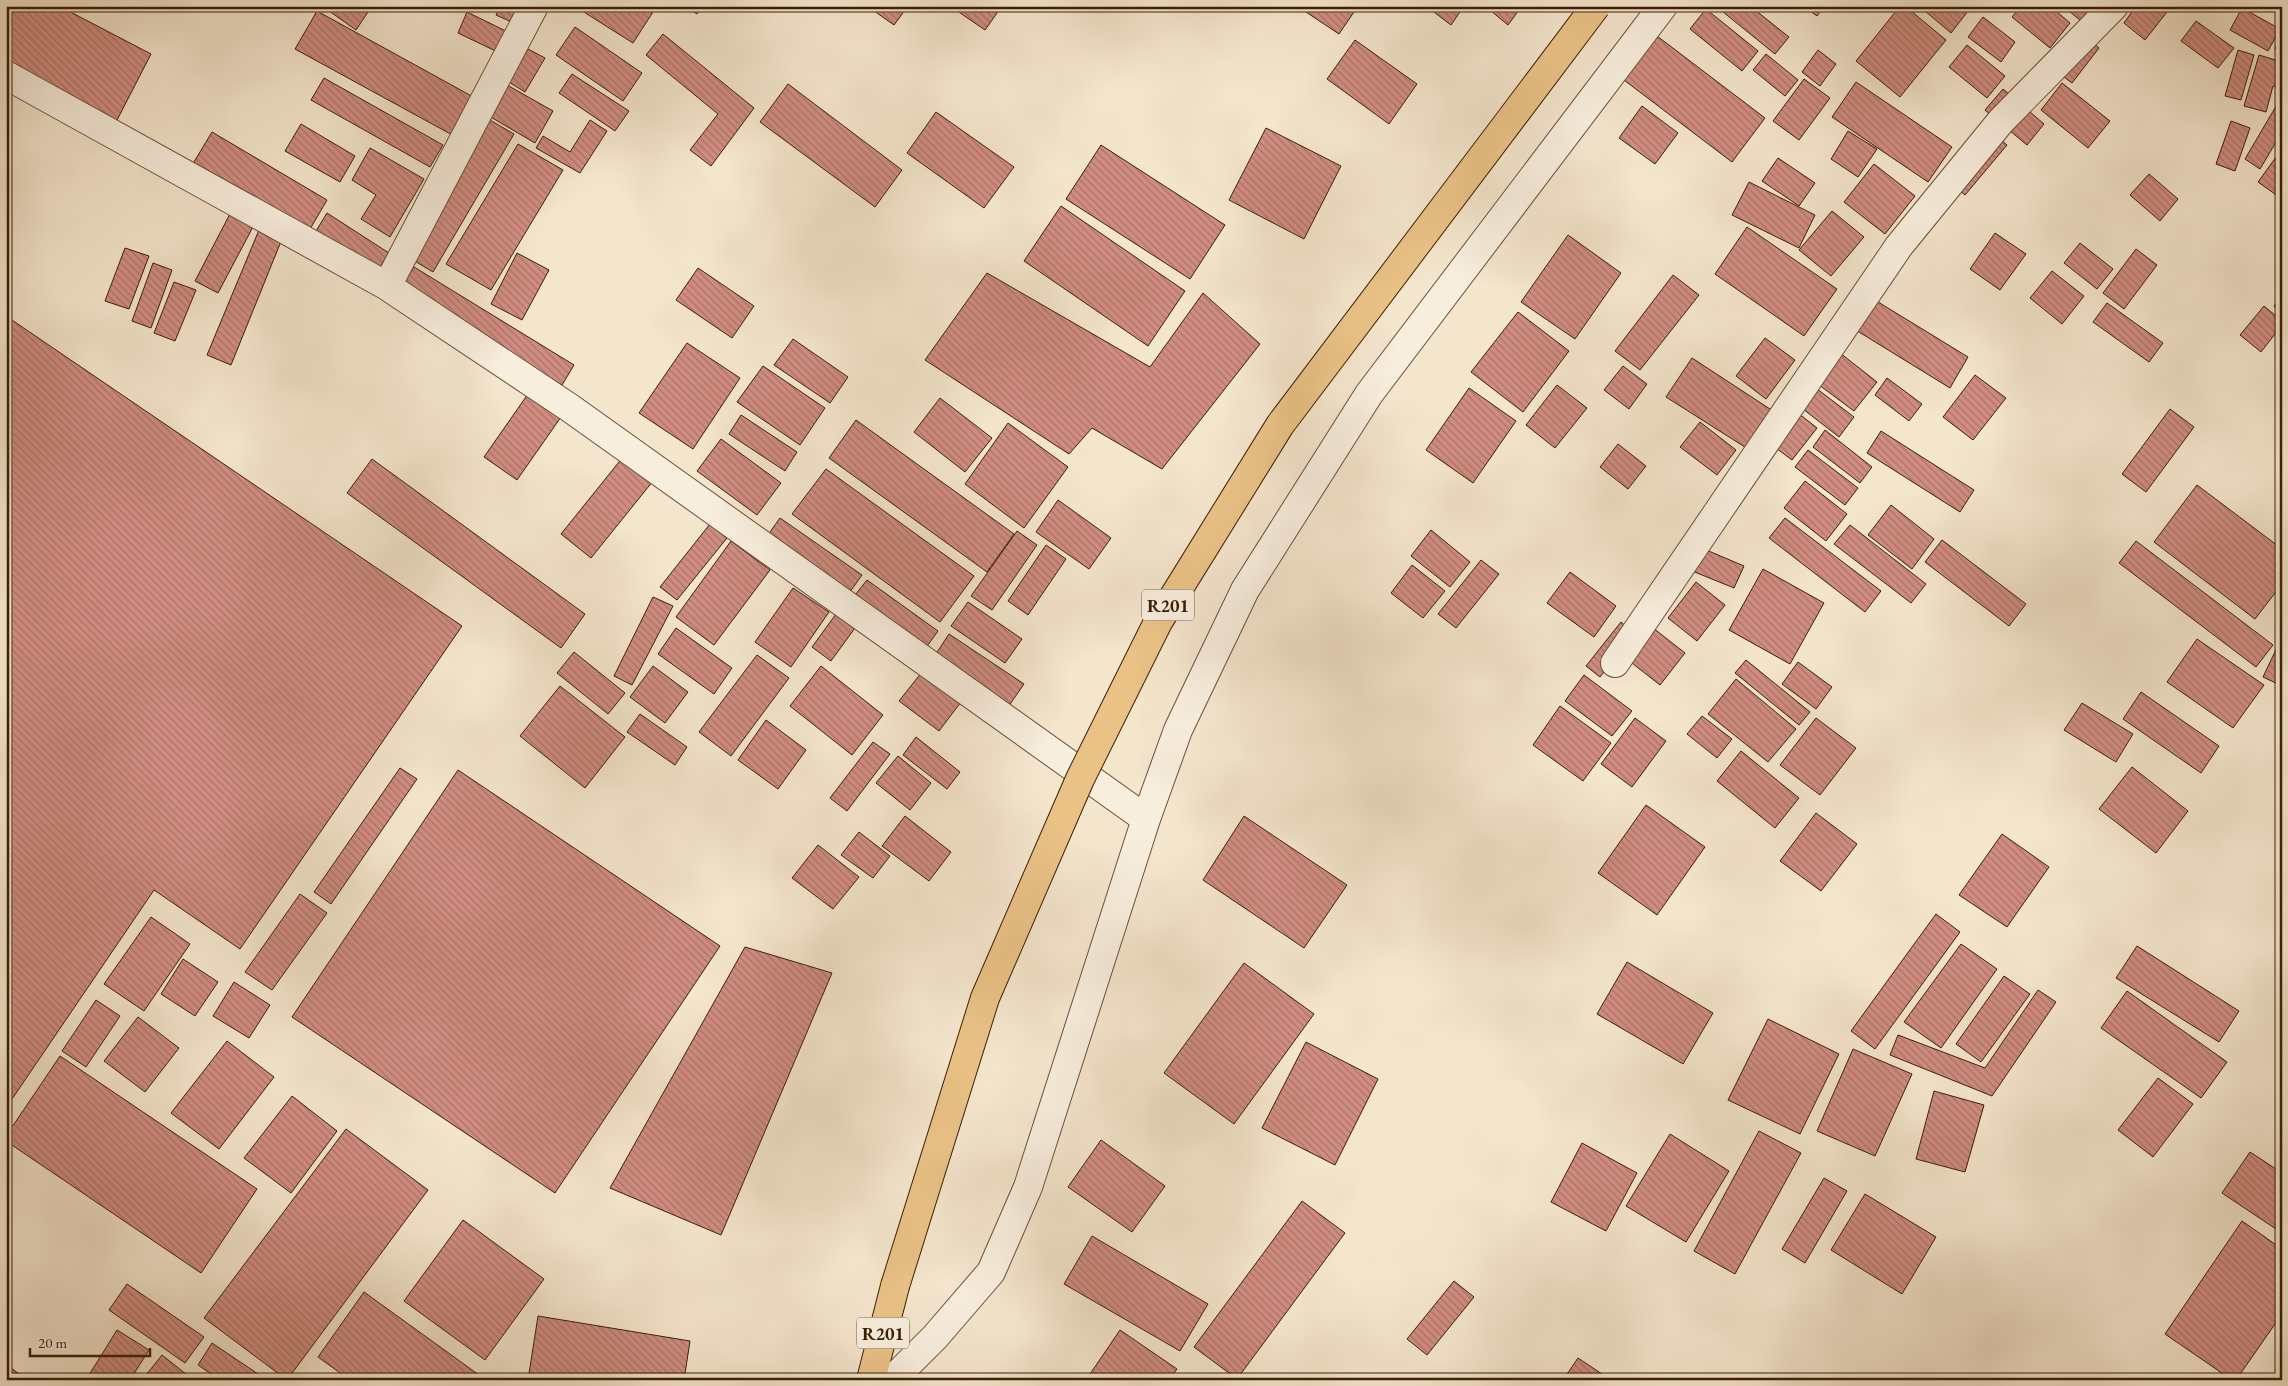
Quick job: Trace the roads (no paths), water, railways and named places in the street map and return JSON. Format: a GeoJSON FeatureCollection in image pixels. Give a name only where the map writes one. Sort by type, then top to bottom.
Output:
{"type":"FeatureCollection","features":[{"type":"Feature","properties":{"kind":"main road","name":"R201"},"geometry":{"type":"LineString","coordinates":[[870,1380],[895,1286],[985,998],[1080,779],[1158,622],[1280,425],[1596,6]]}},
{"type":"Feature","properties":{"kind":"street"},"geometry":{"type":"LineString","coordinates":[[387,286],[534,6]]}},
{"type":"Feature","properties":{"kind":"street"},"geometry":{"type":"LineString","coordinates":[[892,1380],[935,1337],[991,1272],[1028,1187],[1146,819],[1178,730],[1245,590],[1364,402],[1663,6]]}},
{"type":"Feature","properties":{"kind":"street"},"geometry":{"type":"LineString","coordinates":[[1615,663],[1899,246],[2000,121],[2114,6]]}},
{"type":"Feature","properties":{"kind":"street"},"geometry":{"type":"LineString","coordinates":[[6,75],[387,286],[570,408],[1146,819]]}}]}
